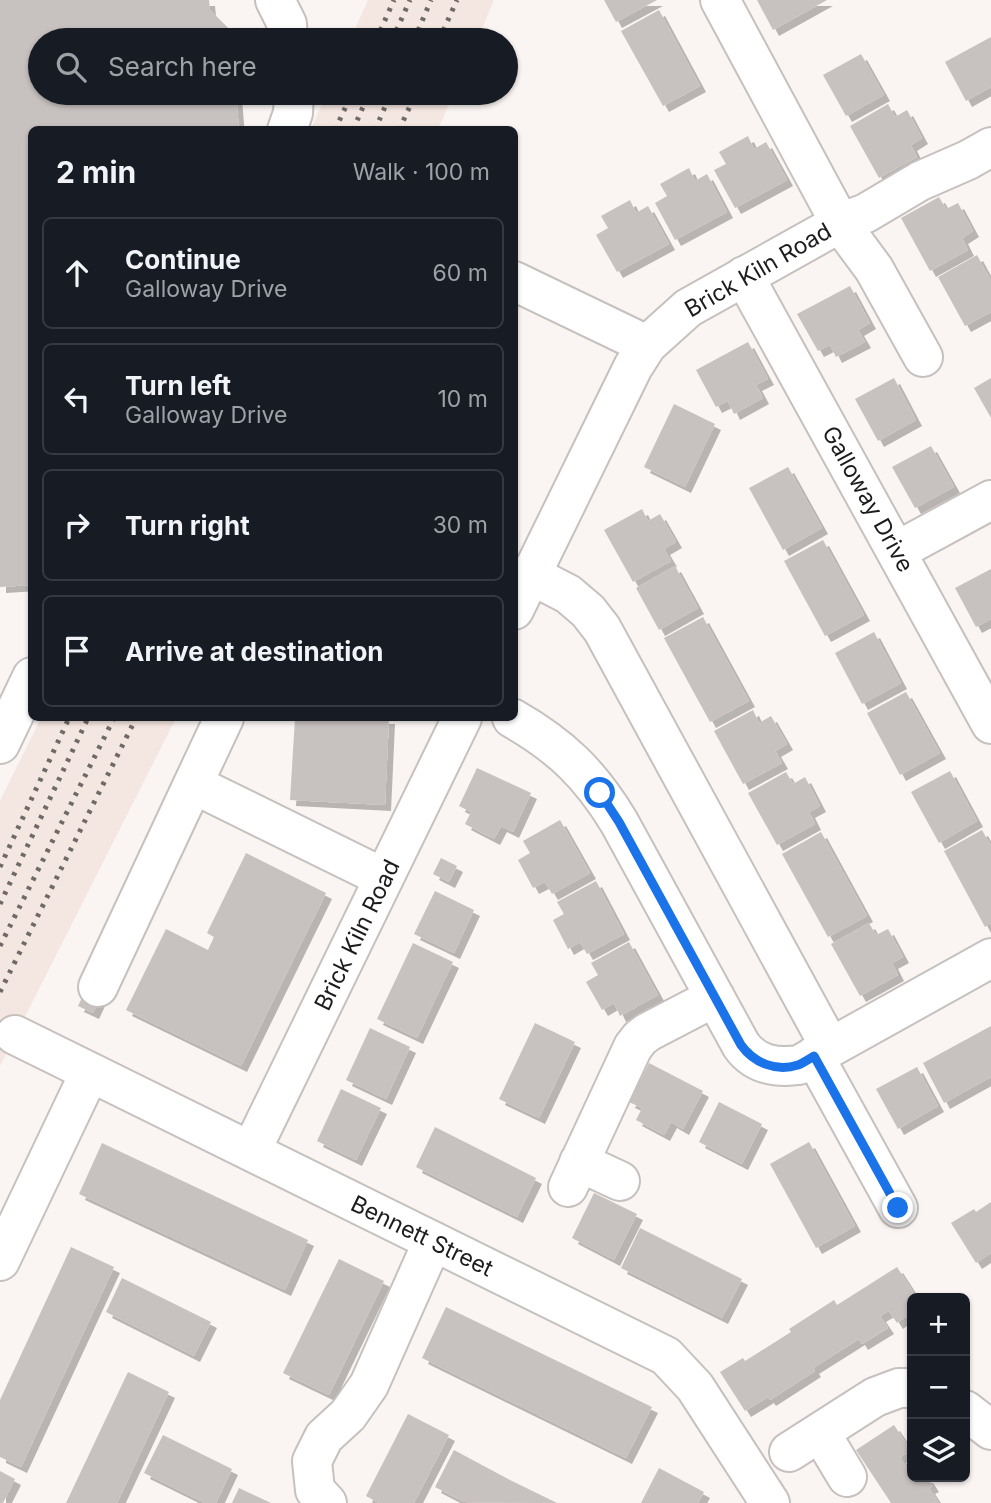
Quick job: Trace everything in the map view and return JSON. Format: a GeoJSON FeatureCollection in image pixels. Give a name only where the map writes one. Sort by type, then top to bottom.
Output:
{"type":"FeatureCollection","features":[{"type":"Feature","properties":{"kind":"street"},"geometry":{"type":"LineString","coordinates":[[275,0],[287,28]]}},
{"type":"Feature","properties":{"kind":"street","name":"Brick Kiln Road"},"geometry":{"type":"LineString","coordinates":[[518,602],[633,367],[647,345],[688,308],[840,223],[720,0]]}},
{"type":"Feature","properties":{"kind":"street"},"geometry":{"type":"LineString","coordinates":[[288,126],[293,105]]}},
{"type":"Feature","properties":{"kind":"street"},"geometry":{"type":"LineString","coordinates":[[923,357],[874,269],[840,223],[866,213],[920,181],[991,147]]}},
{"type":"Feature","properties":{"kind":"street","name":"Galloway Drive"},"geometry":{"type":"LineString","coordinates":[[744,276],[991,723]]}},
{"type":"Feature","properties":{"kind":"street"},"geometry":{"type":"LineString","coordinates":[[518,283],[647,345]]}},
{"type":"Feature","properties":{"kind":"street"},"geometry":{"type":"LineString","coordinates":[[897,551],[991,500]]}},
{"type":"Feature","properties":{"kind":"street"},"geometry":{"type":"LineString","coordinates":[[531,575],[568,594],[588,611],[602,629],[822,1052],[898,1208]]}},
{"type":"Feature","properties":{"kind":"street"},"geometry":{"type":"LineString","coordinates":[[0,744],[28,685]]}},
{"type":"Feature","properties":{"kind":"street"},"geometry":{"type":"LineString","coordinates":[[98,987],[223,721]]}},
{"type":"Feature","properties":{"kind":"street","name":"Brick Kiln Road"},"geometry":{"type":"LineString","coordinates":[[251,1151],[461,721]]}},
{"type":"Feature","properties":{"kind":"street"},"geometry":{"type":"LineString","coordinates":[[517,721],[538,733],[573,761],[600,793],[619,822],[741,1045],[746,1053],[756,1060],[767,1065],[784,1067],[799,1065],[991,958]]}},
{"type":"Feature","properties":{"kind":"street"},"geometry":{"type":"LineString","coordinates":[[193,784],[384,878]]}},
{"type":"Feature","properties":{"kind":"street"},"geometry":{"type":"LineString","coordinates":[[620,1181],[573,1175],[633,1047],[639,1038],[648,1032],[715,997]]}},
{"type":"Feature","properties":{"kind":"street","name":"Bennett Street"},"geometry":{"type":"LineString","coordinates":[[15,1035],[666,1356],[695,1387],[770,1503]]}},
{"type":"Feature","properties":{"kind":"street"},"geometry":{"type":"LineString","coordinates":[[0,1261],[90,1072]]}},
{"type":"Feature","properties":{"kind":"street"},"geometry":{"type":"LineString","coordinates":[[327,1503],[315,1489],[312,1461],[324,1437],[348,1415],[369,1385],[433,1241]]}},
{"type":"Feature","properties":{"kind":"street"},"geometry":{"type":"LineString","coordinates":[[846,1477],[804,1442],[875,1397],[899,1388],[907,1388]]}},
{"type":"Feature","properties":{"kind":"street"},"geometry":{"type":"LineString","coordinates":[[970,1414],[991,1430]]}},
{"type":"Feature","properties":{"kind":"shaded area"},"geometry":{"type":"Polygon","coordinates":[[[368,0],[494,0],[482,28],[355,28],[368,0]]]}},
{"type":"Feature","properties":{"kind":"shaded area"},"geometry":{"type":"Polygon","coordinates":[[[322,105],[449,105],[439,126],[312,126],[322,105]]]}},
{"type":"Feature","properties":{"kind":"shaded area"},"geometry":{"type":"Polygon","coordinates":[[[40,721],[174,721],[0,1066],[0,801],[40,721]]]}},
{"type":"Feature","properties":{"kind":"building"},"geometry":{"type":"Polygon","coordinates":[[[0,0],[209,0],[210,10],[228,28],[28,28],[28,105],[237,105],[239,126],[28,126],[28,585],[0,587],[0,0]]]}},
{"type":"Feature","properties":{"kind":"building"},"geometry":{"type":"Polygon","coordinates":[[[604,0],[657,0],[616,22],[604,0]]]}},
{"type":"Feature","properties":{"kind":"building"},"geometry":{"type":"Polygon","coordinates":[[[757,0],[827,0],[773,30],[757,0]]]}},
{"type":"Feature","properties":{"kind":"building"},"geometry":{"type":"Polygon","coordinates":[[[659,10],[700,86],[663,106],[621,31],[659,10]]]}},
{"type":"Feature","properties":{"kind":"building"},"geometry":{"type":"Polygon","coordinates":[[[991,37],[991,87],[966,101],[945,62],[991,37]]]}},
{"type":"Feature","properties":{"kind":"building"},"geometry":{"type":"Polygon","coordinates":[[[861,54],[884,95],[846,116],[823,75],[861,54]]]}},
{"type":"Feature","properties":{"kind":"building"},"geometry":{"type":"Polygon","coordinates":[[[888,104],[895,117],[907,110],[922,138],[911,145],[917,157],[879,178],[850,126],[888,104]]]}},
{"type":"Feature","properties":{"kind":"building"},"geometry":{"type":"Polygon","coordinates":[[[748,136],[754,149],[766,142],[787,180],[735,208],[714,170],[726,164],[719,152],[748,136]]]}},
{"type":"Feature","properties":{"kind":"building"},"geometry":{"type":"Polygon","coordinates":[[[689,168],[695,181],[707,174],[727,212],[675,240],[655,203],[667,196],[660,184],[689,168]]]}},
{"type":"Feature","properties":{"kind":"building"},"geometry":{"type":"Polygon","coordinates":[[[939,197],[946,209],[958,203],[973,231],[962,238],[968,250],[930,271],[901,218],[939,197]]]}},
{"type":"Feature","properties":{"kind":"building"},"geometry":{"type":"Polygon","coordinates":[[[630,200],[636,213],[648,206],[669,244],[617,272],[596,235],[608,228],[601,216],[630,200]]]}},
{"type":"Feature","properties":{"kind":"building"},"geometry":{"type":"Polygon","coordinates":[[[977,255],[991,281],[991,312],[965,326],[938,277],[977,255]]]}},
{"type":"Feature","properties":{"kind":"building"},"geometry":{"type":"Polygon","coordinates":[[[850,286],[870,323],[858,330],[865,342],[836,357],[830,345],[818,351],[797,314],[850,286]]]}},
{"type":"Feature","properties":{"kind":"building"},"geometry":{"type":"Polygon","coordinates":[[[748,342],[768,379],[756,385],[763,398],[734,414],[728,401],[716,407],[696,370],[748,342]]]}},
{"type":"Feature","properties":{"kind":"building"},"geometry":{"type":"Polygon","coordinates":[[[894,378],[916,420],[878,441],[855,399],[894,378]]]}},
{"type":"Feature","properties":{"kind":"building"},"geometry":{"type":"Polygon","coordinates":[[[991,378],[991,418],[974,388],[991,378]]]}},
{"type":"Feature","properties":{"kind":"building"},"geometry":{"type":"Polygon","coordinates":[[[674,404],[715,424],[685,487],[644,467],[674,404]]]}},
{"type":"Feature","properties":{"kind":"building"},"geometry":{"type":"Polygon","coordinates":[[[931,446],[954,487],[915,508],[892,467],[931,446]]]}},
{"type":"Feature","properties":{"kind":"building"},"geometry":{"type":"Polygon","coordinates":[[[788,467],[822,528],[783,550],[749,488],[788,467]]]}},
{"type":"Feature","properties":{"kind":"building"},"geometry":{"type":"Polygon","coordinates":[[[642,509],[648,521],[660,514],[676,542],[664,549],[671,561],[633,582],[604,530],[642,509]]]}},
{"type":"Feature","properties":{"kind":"building"},"geometry":{"type":"Polygon","coordinates":[[[823,540],[864,615],[825,636],[784,561],[823,540]]]}},
{"type":"Feature","properties":{"kind":"building"},"geometry":{"type":"Polygon","coordinates":[[[675,566],[698,608],[659,630],[636,588],[675,566]]]}},
{"type":"Feature","properties":{"kind":"building"},"geometry":{"type":"Polygon","coordinates":[[[991,569],[991,619],[976,627],[955,588],[991,569]]]}},
{"type":"Feature","properties":{"kind":"building"},"geometry":{"type":"Polygon","coordinates":[[[703,617],[749,701],[710,722],[664,638],[703,617]]]}},
{"type":"Feature","properties":{"kind":"building"},"geometry":{"type":"Polygon","coordinates":[[[874,632],[901,683],[862,704],[835,653],[874,632]]]}},
{"type":"Feature","properties":{"kind":"building"},"geometry":{"type":"Polygon","coordinates":[[[906,692],[940,753],[900,775],[867,713],[906,692]]]}},
{"type":"Feature","properties":{"kind":"building"},"geometry":{"type":"Polygon","coordinates":[[[753,710],[759,723],[771,716],[787,744],[775,751],[782,763],[743,784],[714,731],[753,710]]]}},
{"type":"Feature","properties":{"kind":"building"},"geometry":{"type":"Polygon","coordinates":[[[295,721],[389,721],[385,805],[290,800],[295,721]]]}},
{"type":"Feature","properties":{"kind":"building"},"geometry":{"type":"Polygon","coordinates":[[[477,768],[531,793],[513,832],[501,826],[494,839],[465,824],[471,812],[459,806],[477,768]]]}},
{"type":"Feature","properties":{"kind":"building"},"geometry":{"type":"Polygon","coordinates":[[[950,771],[977,821],[939,843],[911,792],[950,771]]]}},
{"type":"Feature","properties":{"kind":"building"},"geometry":{"type":"Polygon","coordinates":[[[786,772],[793,784],[805,777],[820,806],[809,812],[815,824],[777,845],[748,793],[786,772]]]}},
{"type":"Feature","properties":{"kind":"building"},"geometry":{"type":"Polygon","coordinates":[[[560,820],[590,873],[552,894],[545,882],[533,888],[518,860],[530,853],[523,841],[560,820]]]}},
{"type":"Feature","properties":{"kind":"building"},"geometry":{"type":"Polygon","coordinates":[[[982,830],[991,846],[991,923],[985,927],[944,851],[982,830]]]}},
{"type":"Feature","properties":{"kind":"building"},"geometry":{"type":"Polygon","coordinates":[[[821,832],[867,916],[828,937],[782,854],[821,832]]]}},
{"type":"Feature","properties":{"kind":"building"},"geometry":{"type":"Polygon","coordinates":[[[246,853],[326,893],[241,1066],[126,1010],[166,929],[208,950],[214,937],[207,933],[246,853]]]}},
{"type":"Feature","properties":{"kind":"building"},"geometry":{"type":"Polygon","coordinates":[[[441,858],[457,866],[449,882],[433,874],[441,858]]]}},
{"type":"Feature","properties":{"kind":"building"},"geometry":{"type":"Polygon","coordinates":[[[596,881],[624,934],[587,954],[580,942],[568,949],[553,920],[564,914],[557,902],[596,881]]]}},
{"type":"Feature","properties":{"kind":"building"},"geometry":{"type":"Polygon","coordinates":[[[435,891],[474,910],[454,953],[414,934],[435,891]]]}},
{"type":"Feature","properties":{"kind":"building"},"geometry":{"type":"Polygon","coordinates":[[[869,923],[876,935],[888,929],[903,957],[892,963],[898,975],[860,996],[831,944],[869,923]]]}},
{"type":"Feature","properties":{"kind":"building"},"geometry":{"type":"Polygon","coordinates":[[[629,942],[658,995],[620,1016],[614,1003],[602,1010],[586,982],[598,975],[591,963],[629,942]]]}},
{"type":"Feature","properties":{"kind":"building"},"geometry":{"type":"Polygon","coordinates":[[[413,943],[453,962],[417,1038],[377,1019],[413,943]]]}},
{"type":"Feature","properties":{"kind":"building"},"geometry":{"type":"Polygon","coordinates":[[[86,989],[101,996],[93,1013],[78,1006],[86,989]]]}},
{"type":"Feature","properties":{"kind":"building"},"geometry":{"type":"Polygon","coordinates":[[[535,1023],[575,1042],[539,1118],[499,1099],[535,1023]]]}},
{"type":"Feature","properties":{"kind":"building"},"geometry":{"type":"Polygon","coordinates":[[[991,1026],[991,1077],[944,1103],[923,1063],[991,1026]]]}},
{"type":"Feature","properties":{"kind":"building"},"geometry":{"type":"Polygon","coordinates":[[[370,1028],[410,1047],[386,1099],[346,1080],[370,1028]]]}},
{"type":"Feature","properties":{"kind":"building"},"geometry":{"type":"Polygon","coordinates":[[[649,1063],[703,1091],[683,1129],[671,1122],[664,1135],[636,1120],[642,1108],[629,1102],[649,1063]]]}},
{"type":"Feature","properties":{"kind":"building"},"geometry":{"type":"Polygon","coordinates":[[[917,1067],[938,1106],[898,1129],[876,1089],[917,1067]]]}},
{"type":"Feature","properties":{"kind":"building"},"geometry":{"type":"Polygon","coordinates":[[[341,1089],[381,1108],[356,1160],[317,1141],[341,1089]]]}},
{"type":"Feature","properties":{"kind":"building"},"geometry":{"type":"Polygon","coordinates":[[[719,1102],[762,1124],[742,1164],[699,1142],[719,1102]]]}},
{"type":"Feature","properties":{"kind":"building"},"geometry":{"type":"Polygon","coordinates":[[[435,1127],[536,1178],[517,1217],[416,1167],[435,1127]]]}},
{"type":"Feature","properties":{"kind":"building"},"geometry":{"type":"Polygon","coordinates":[[[809,1142],[855,1226],[816,1248],[770,1164],[809,1142]]]}},
{"type":"Feature","properties":{"kind":"building"},"geometry":{"type":"Polygon","coordinates":[[[102,1143],[308,1240],[285,1290],[79,1194],[102,1143]]]}},
{"type":"Feature","properties":{"kind":"building"},"geometry":{"type":"Polygon","coordinates":[[[594,1193],[637,1214],[614,1260],[572,1238],[594,1193]]]}},
{"type":"Feature","properties":{"kind":"building"},"geometry":{"type":"Polygon","coordinates":[[[991,1202],[991,1253],[976,1263],[951,1223],[991,1202]]]}},
{"type":"Feature","properties":{"kind":"building"},"geometry":{"type":"Polygon","coordinates":[[[640,1228],[742,1279],[722,1318],[621,1268],[640,1228]]]}},
{"type":"Feature","properties":{"kind":"building"},"geometry":{"type":"Polygon","coordinates":[[[71,1247],[114,1267],[21,1467],[0,1457],[0,1400],[71,1247]]]}},
{"type":"Feature","properties":{"kind":"building"},"geometry":{"type":"Polygon","coordinates":[[[339,1259],[384,1281],[329,1395],[283,1373],[339,1259]]]}},
{"type":"Feature","properties":{"kind":"building"},"geometry":{"type":"Polygon","coordinates":[[[897,1267],[914,1293],[907,1293],[907,1316],[897,1323],[889,1311],[885,1313],[880,1316],[888,1328],[862,1344],[859,1339],[770,1400],[768,1397],[745,1411],[720,1372],[743,1358],[745,1361],[791,1332],[789,1329],[834,1300],[837,1305],[897,1267]]]}},
{"type":"Feature","properties":{"kind":"building"},"geometry":{"type":"Polygon","coordinates":[[[122,1278],[211,1322],[194,1356],[106,1312],[122,1278]]]}},
{"type":"Feature","properties":{"kind":"building"},"geometry":{"type":"Polygon","coordinates":[[[446,1307],[652,1407],[626,1458],[422,1358],[446,1307]]]}},
{"type":"Feature","properties":{"kind":"building"},"geometry":{"type":"Polygon","coordinates":[[[128,1372],[169,1392],[117,1503],[66,1503],[128,1372]]]}},
{"type":"Feature","properties":{"kind":"building"},"geometry":{"type":"Polygon","coordinates":[[[408,1414],[449,1435],[414,1503],[379,1503],[366,1496],[408,1414]]]}},
{"type":"Feature","properties":{"kind":"building"},"geometry":{"type":"Polygon","coordinates":[[[894,1425],[907,1445],[907,1453],[900,1457],[907,1466],[907,1482],[930,1482],[933,1486],[929,1488],[939,1503],[891,1503],[856,1450],[894,1425]]]}},
{"type":"Feature","properties":{"kind":"building"},"geometry":{"type":"Polygon","coordinates":[[[163,1435],[232,1469],[216,1503],[205,1503],[144,1473],[163,1435]]]}},
{"type":"Feature","properties":{"kind":"building"},"geometry":{"type":"Polygon","coordinates":[[[454,1450],[557,1503],[464,1502],[435,1487],[454,1450]]]}},
{"type":"Feature","properties":{"kind":"building"},"geometry":{"type":"Polygon","coordinates":[[[659,1468],[704,1492],[698,1503],[641,1503],[659,1468]]]}},
{"type":"Feature","properties":{"kind":"building"},"geometry":{"type":"Polygon","coordinates":[[[0,1471],[15,1479],[3,1503],[0,1503],[0,1471]]]}},
{"type":"Feature","properties":{"kind":"building"},"geometry":{"type":"Polygon","coordinates":[[[239,1488],[271,1503],[232,1503],[239,1488]]]}},
{"type":"Feature","properties":{"kind":"railway"},"geometry":{"type":"LineString","coordinates":[[381,28],[394,0]]}},
{"type":"Feature","properties":{"kind":"railway"},"geometry":{"type":"LineString","coordinates":[[397,28],[410,0]]}},
{"type":"Feature","properties":{"kind":"railway"},"geometry":{"type":"LineString","coordinates":[[419,28],[431,0]]}},
{"type":"Feature","properties":{"kind":"railway"},"geometry":{"type":"LineString","coordinates":[[444,28],[457,0]]}},
{"type":"Feature","properties":{"kind":"railway"},"geometry":{"type":"LineString","coordinates":[[337,126],[346,105]]}},
{"type":"Feature","properties":{"kind":"railway"},"geometry":{"type":"LineString","coordinates":[[355,126],[364,105]]}},
{"type":"Feature","properties":{"kind":"railway"},"geometry":{"type":"LineString","coordinates":[[377,126],[386,105]]}},
{"type":"Feature","properties":{"kind":"railway"},"geometry":{"type":"LineString","coordinates":[[401,126],[410,105]]}},
{"type":"Feature","properties":{"kind":"railway"},"geometry":{"type":"LineString","coordinates":[[0,867],[68,721]]}},
{"type":"Feature","properties":{"kind":"railway"},"geometry":{"type":"LineString","coordinates":[[0,904],[87,721]]}},
{"type":"Feature","properties":{"kind":"railway"},"geometry":{"type":"LineString","coordinates":[[0,946],[112,721]]}},
{"type":"Feature","properties":{"kind":"railway"},"geometry":{"type":"LineString","coordinates":[[0,992],[135,721]]}},
{"type":"Feature","properties":{"kind":"route"},"geometry":{"type":"LineString","coordinates":[[600,793],[619,822],[746,1053],[767,1065],[784,1067],[799,1065],[814,1056],[898,1208]]}}]}
